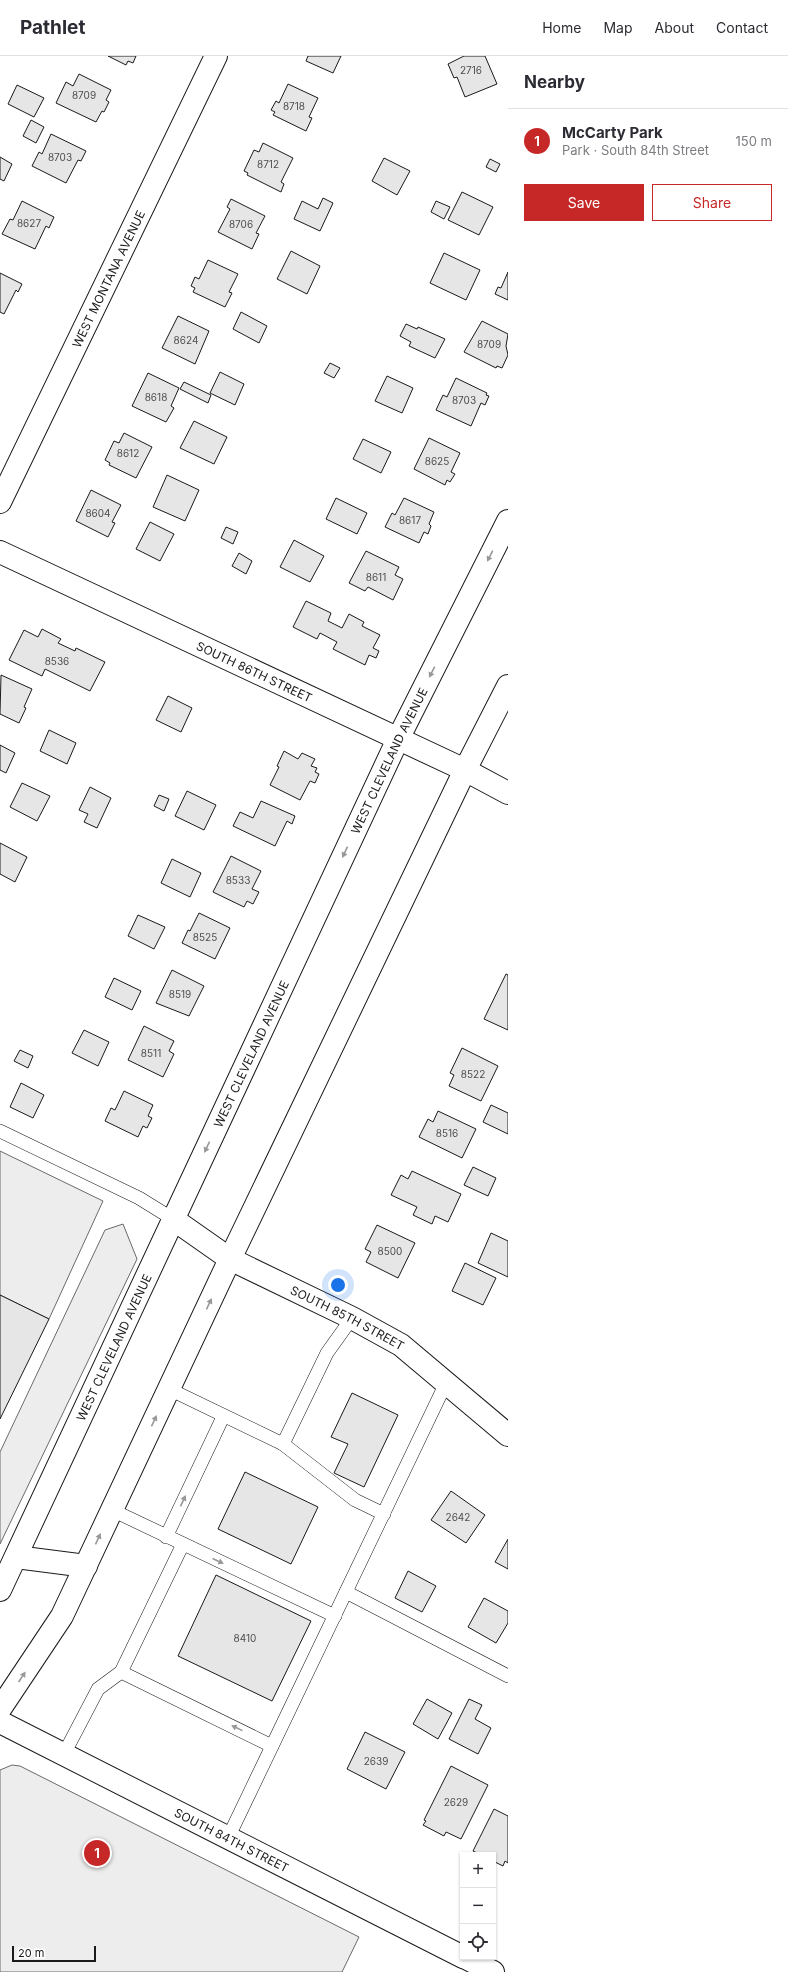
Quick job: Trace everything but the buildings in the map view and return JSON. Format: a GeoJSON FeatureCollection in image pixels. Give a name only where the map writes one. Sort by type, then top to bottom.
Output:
{"type":"FeatureCollection","features":[{"type":"Feature","properties":{"kind":"street","name":"WEST MONTANA AVENUE"},"geometry":{"type":"LineString","coordinates":[[0,502],[216,56]]}},
{"type":"Feature","properties":{"kind":"street","name":"WEST CLEVELAND AVENUE"},"geometry":{"type":"LineString","coordinates":[[0,1590],[398,739],[508,521]]}},
{"type":"Feature","properties":{"kind":"street","name":"SOUTH 86TH STREET"},"geometry":{"type":"LineString","coordinates":[[0,552],[466,770],[508,793]]}},
{"type":"Feature","properties":{"kind":"street"},"geometry":{"type":"LineString","coordinates":[[0,1709],[62,1616],[230,1259],[508,686]]}},
{"type":"Feature","properties":{"kind":"street","name":"SOUTH 85TH STREET"},"geometry":{"type":"LineString","coordinates":[[173,1219],[230,1259],[352,1318],[401,1345],[508,1435]]}},
{"type":"Feature","properties":{"kind":"street"},"geometry":{"type":"LineString","coordinates":[[16,1557],[86,1566]]}},
{"type":"Feature","properties":{"kind":"street","name":"SOUTH 84TH STREET"},"geometry":{"type":"LineString","coordinates":[[0,1722],[460,1955]]}},
{"type":"Feature","properties":{"kind":"street","name":"SOUTH 84TH STREET"},"geometry":{"type":"LineString","coordinates":[[469,1960],[494,1972]]}},
{"type":"Feature","properties":{"kind":"lane"},"geometry":{"type":"LineString","coordinates":[[0,1131],[139,1198],[173,1219]]}},
{"type":"Feature","properties":{"kind":"lane"},"geometry":{"type":"LineString","coordinates":[[282,1444],[326,1353],[352,1318]]}},
{"type":"Feature","properties":{"kind":"lane"},"geometry":{"type":"LineString","coordinates":[[228,1838],[446,1383]]}},
{"type":"Feature","properties":{"kind":"lane"},"geometry":{"type":"LineString","coordinates":[[169,1389],[223,1417],[282,1444],[355,1500],[384,1514]]}},
{"type":"Feature","properties":{"kind":"lane"},"geometry":{"type":"LineString","coordinates":[[166,1536],[223,1417]]}},
{"type":"Feature","properties":{"kind":"lane"},"geometry":{"type":"LineString","coordinates":[[112,1510],[334,1616]]}},
{"type":"Feature","properties":{"kind":"lane"},"geometry":{"type":"LineString","coordinates":[[64,1754],[98,1689],[121,1672],[182,1544]]}},
{"type":"Feature","properties":{"kind":"lane"},"geometry":{"type":"LineString","coordinates":[[346,1592],[508,1676]]}},
{"type":"Feature","properties":{"kind":"lane"},"geometry":{"type":"LineString","coordinates":[[121,1672],[272,1746]]}},
{"type":"Feature","properties":{"kind":"shaded area"},"geometry":{"type":"Polygon","coordinates":[[[0,1151],[103,1201],[49,1319],[0,1295],[0,1151]]]}},
{"type":"Feature","properties":{"kind":"shaded area"},"geometry":{"type":"Polygon","coordinates":[[[123,1224],[137,1259],[0,1544],[0,1452],[105,1230],[123,1224]]]}},
{"type":"Feature","properties":{"kind":"shaded area"},"geometry":{"type":"Polygon","coordinates":[[[12,1765],[20,1766],[359,1937],[342,1972],[0,1972],[0,1770],[12,1765]]]}},
{"type":"Feature","properties":{"kind":"place","name":"McCarty Park"},"geometry":{"type":"Point","coordinates":[97,1853]}}]}
